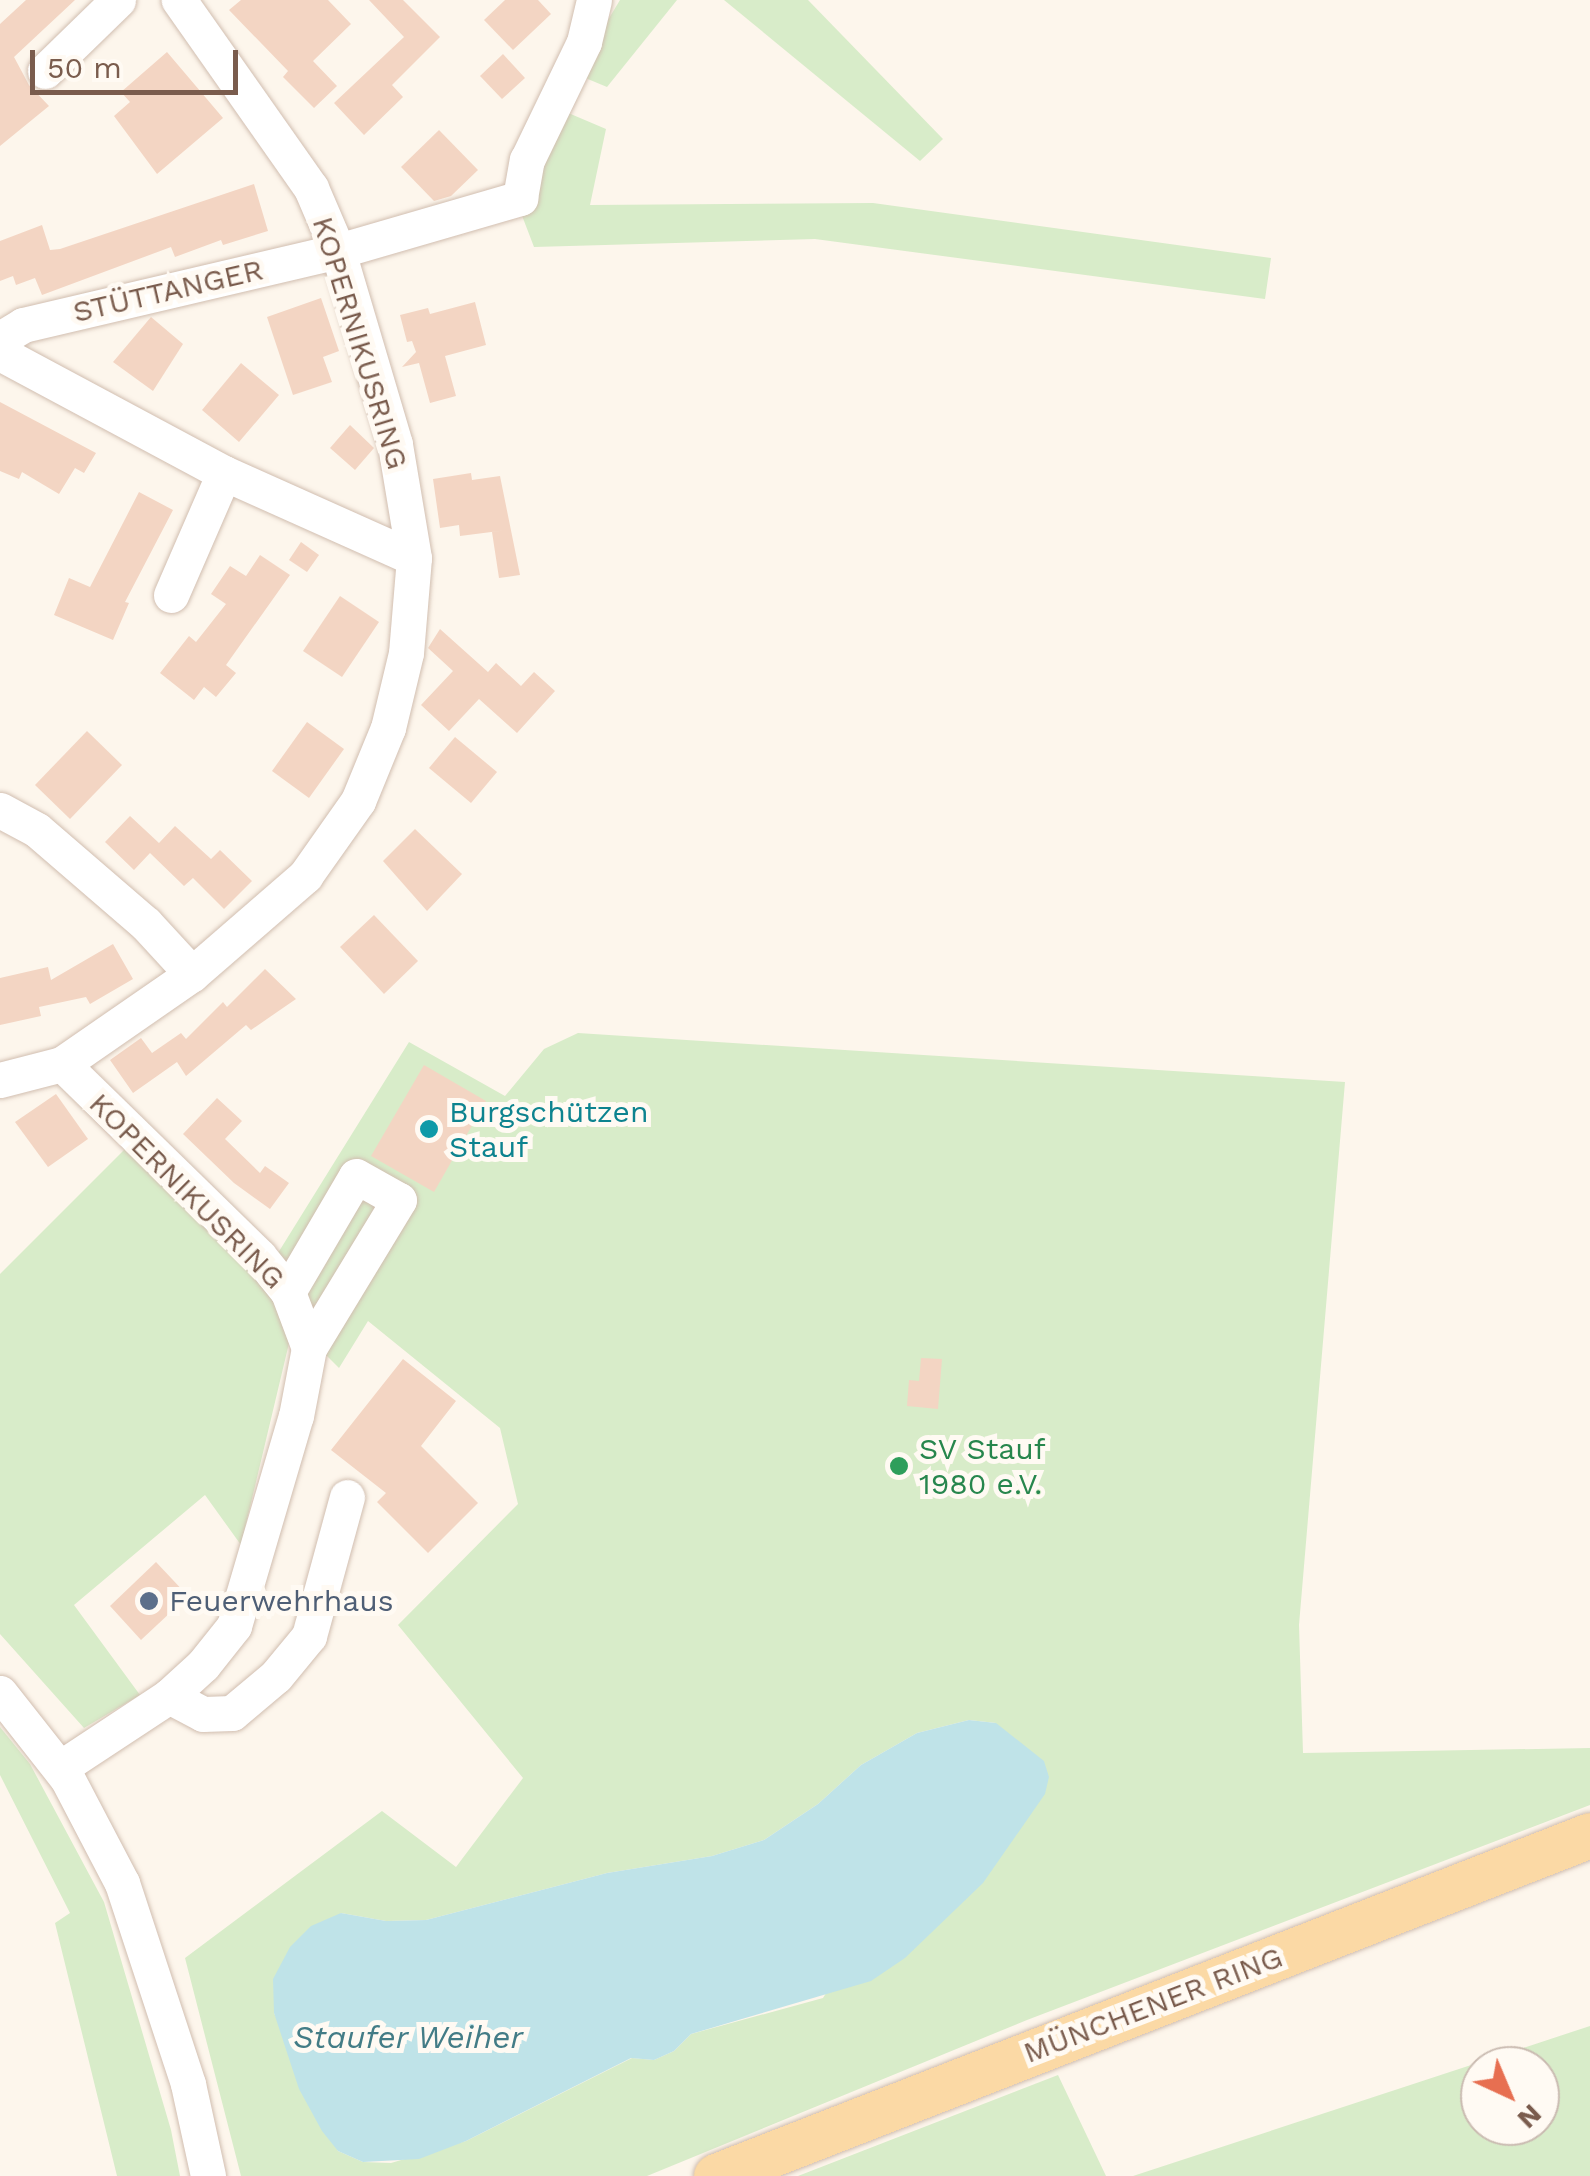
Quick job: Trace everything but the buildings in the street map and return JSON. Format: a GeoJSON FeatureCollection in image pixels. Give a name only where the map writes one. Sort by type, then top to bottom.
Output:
{"type":"FeatureCollection","features":[{"type":"Feature","properties":{"kind":"main road","name":"MÜNCHENER RING"},"geometry":{"type":"LineString","coordinates":[[716,2176],[1590,1835]]}},
{"type":"Feature","properties":{"kind":"street"},"geometry":{"type":"LineString","coordinates":[[45,71],[118,0]]}},
{"type":"Feature","properties":{"kind":"street","name":"KOPERNIKUSRING"},"geometry":{"type":"LineString","coordinates":[[0,1080],[62,1064],[192,974],[306,876],[358,800],[388,728],[406,653],[414,558],[395,444],[338,251],[311,188],[179,0]]}},
{"type":"Feature","properties":{"kind":"street","name":"STÜTTANGER"},"geometry":{"type":"LineString","coordinates":[[0,338],[23,325],[338,251],[520,198],[527,160],[584,42],[594,0]]}},
{"type":"Feature","properties":{"kind":"street"},"geometry":{"type":"LineString","coordinates":[[0,353],[224,472],[414,558]]}},
{"type":"Feature","properties":{"kind":"street"},"geometry":{"type":"LineString","coordinates":[[171,595],[224,472]]}},
{"type":"Feature","properties":{"kind":"street"},"geometry":{"type":"LineString","coordinates":[[0,810],[51,842],[146,924],[192,974]]}},
{"type":"Feature","properties":{"kind":"street","name":"KOPERNIKUSRING"},"geometry":{"type":"LineString","coordinates":[[62,1064],[235,1231],[288,1292],[309,1348]]}},
{"type":"Feature","properties":{"kind":"street"},"geometry":{"type":"LineString","coordinates":[[60,1768],[169,1696],[203,1665],[234,1626],[296,1416],[309,1348],[399,1200],[356,1176],[288,1292]]}},
{"type":"Feature","properties":{"kind":"street"},"geometry":{"type":"LineString","coordinates":[[169,1696],[204,1714],[232,1713],[276,1676],[309,1636],[347,1497]]}},
{"type":"Feature","properties":{"kind":"street"},"geometry":{"type":"LineString","coordinates":[[0,1693],[60,1768],[106,1848],[138,1928],[188,2084],[208,2176]]}},
{"type":"Feature","properties":{"kind":"green space"},"geometry":{"type":"Polygon","coordinates":[[[620,0],[677,0],[607,87],[583,77],[599,35],[620,0]]]}},
{"type":"Feature","properties":{"kind":"green space"},"geometry":{"type":"Polygon","coordinates":[[[724,0],[808,0],[943,139],[920,161],[724,0]]]}},
{"type":"Feature","properties":{"kind":"green space"},"geometry":{"type":"Polygon","coordinates":[[[566,112],[606,129],[590,205],[873,203],[1271,258],[1265,299],[815,239],[534,247],[521,213],[566,112]]]}},
{"type":"Feature","properties":{"kind":"green space","name":"SV Stauf 1980 e.V."},"geometry":{"type":"Polygon","coordinates":[[[578,1033],[1345,1082],[1299,1625],[1303,1753],[1590,1748],[1590,1805],[1027,2020],[647,2176],[241,2176],[185,1958],[382,1811],[456,1867],[523,1778],[398,1625],[518,1504],[500,1428],[368,1321],[339,1368],[321,1350],[273,1261],[409,1042],[505,1096],[544,1049],[578,1033]],[[969,1720],[917,1733],[861,1765],[818,1804],[764,1840],[712,1856],[607,1873],[426,1920],[386,1921],[341,1913],[274,2013],[338,2151],[363,2162],[391,2163],[466,2141],[632,2058],[654,2060],[674,2051],[691,2034],[823,1998],[996,1723],[969,1720]]]}},
{"type":"Feature","properties":{"kind":"green space"},"geometry":{"type":"Polygon","coordinates":[[[128,1146],[263,1278],[290,1339],[241,1545],[205,1495],[74,1605],[140,1695],[84,1728],[0,1634],[0,1274],[128,1146]]]}},
{"type":"Feature","properties":{"kind":"green space"},"geometry":{"type":"Polygon","coordinates":[[[0,1727],[30,1764],[104,1902],[171,2130],[180,2176],[117,2176],[55,1923],[70,1913],[0,1775],[0,1727]]]}},
{"type":"Feature","properties":{"kind":"green space"},"geometry":{"type":"Polygon","coordinates":[[[1590,2026],[1590,2176],[1133,2176],[1460,2069],[1460,2146],[1560,2146],[1560,2046],[1529,2046],[1590,2026]]]}},
{"type":"Feature","properties":{"kind":"green space"},"geometry":{"type":"Polygon","coordinates":[[[1058,2075],[1106,2176],[798,2176],[1058,2075]]]}},
{"type":"Feature","properties":{"kind":"water","name":"Staufer Weiher"},"geometry":{"type":"Polygon","coordinates":[[[969,1720],[996,1723],[1044,1761],[1049,1777],[1045,1794],[983,1883],[905,1958],[871,1981],[691,2034],[674,2051],[654,2060],[631,2058],[466,2141],[419,2159],[363,2162],[338,2151],[322,2131],[299,2089],[274,2013],[273,1979],[290,1947],[311,1926],[341,1913],[386,1921],[426,1920],[607,1873],[712,1856],[764,1840],[818,1804],[861,1765],[917,1733],[969,1720]]]}},
{"type":"Feature","properties":{"kind":"place","name":"Burgschützen Stauf"},"geometry":{"type":"Point","coordinates":[429,1129]}},
{"type":"Feature","properties":{"kind":"place","name":"SV Stauf 1980 e.V."},"geometry":{"type":"Point","coordinates":[899,1466]}},
{"type":"Feature","properties":{"kind":"place","name":"Feuerwehrhaus"},"geometry":{"type":"Point","coordinates":[149,1601]}}]}
